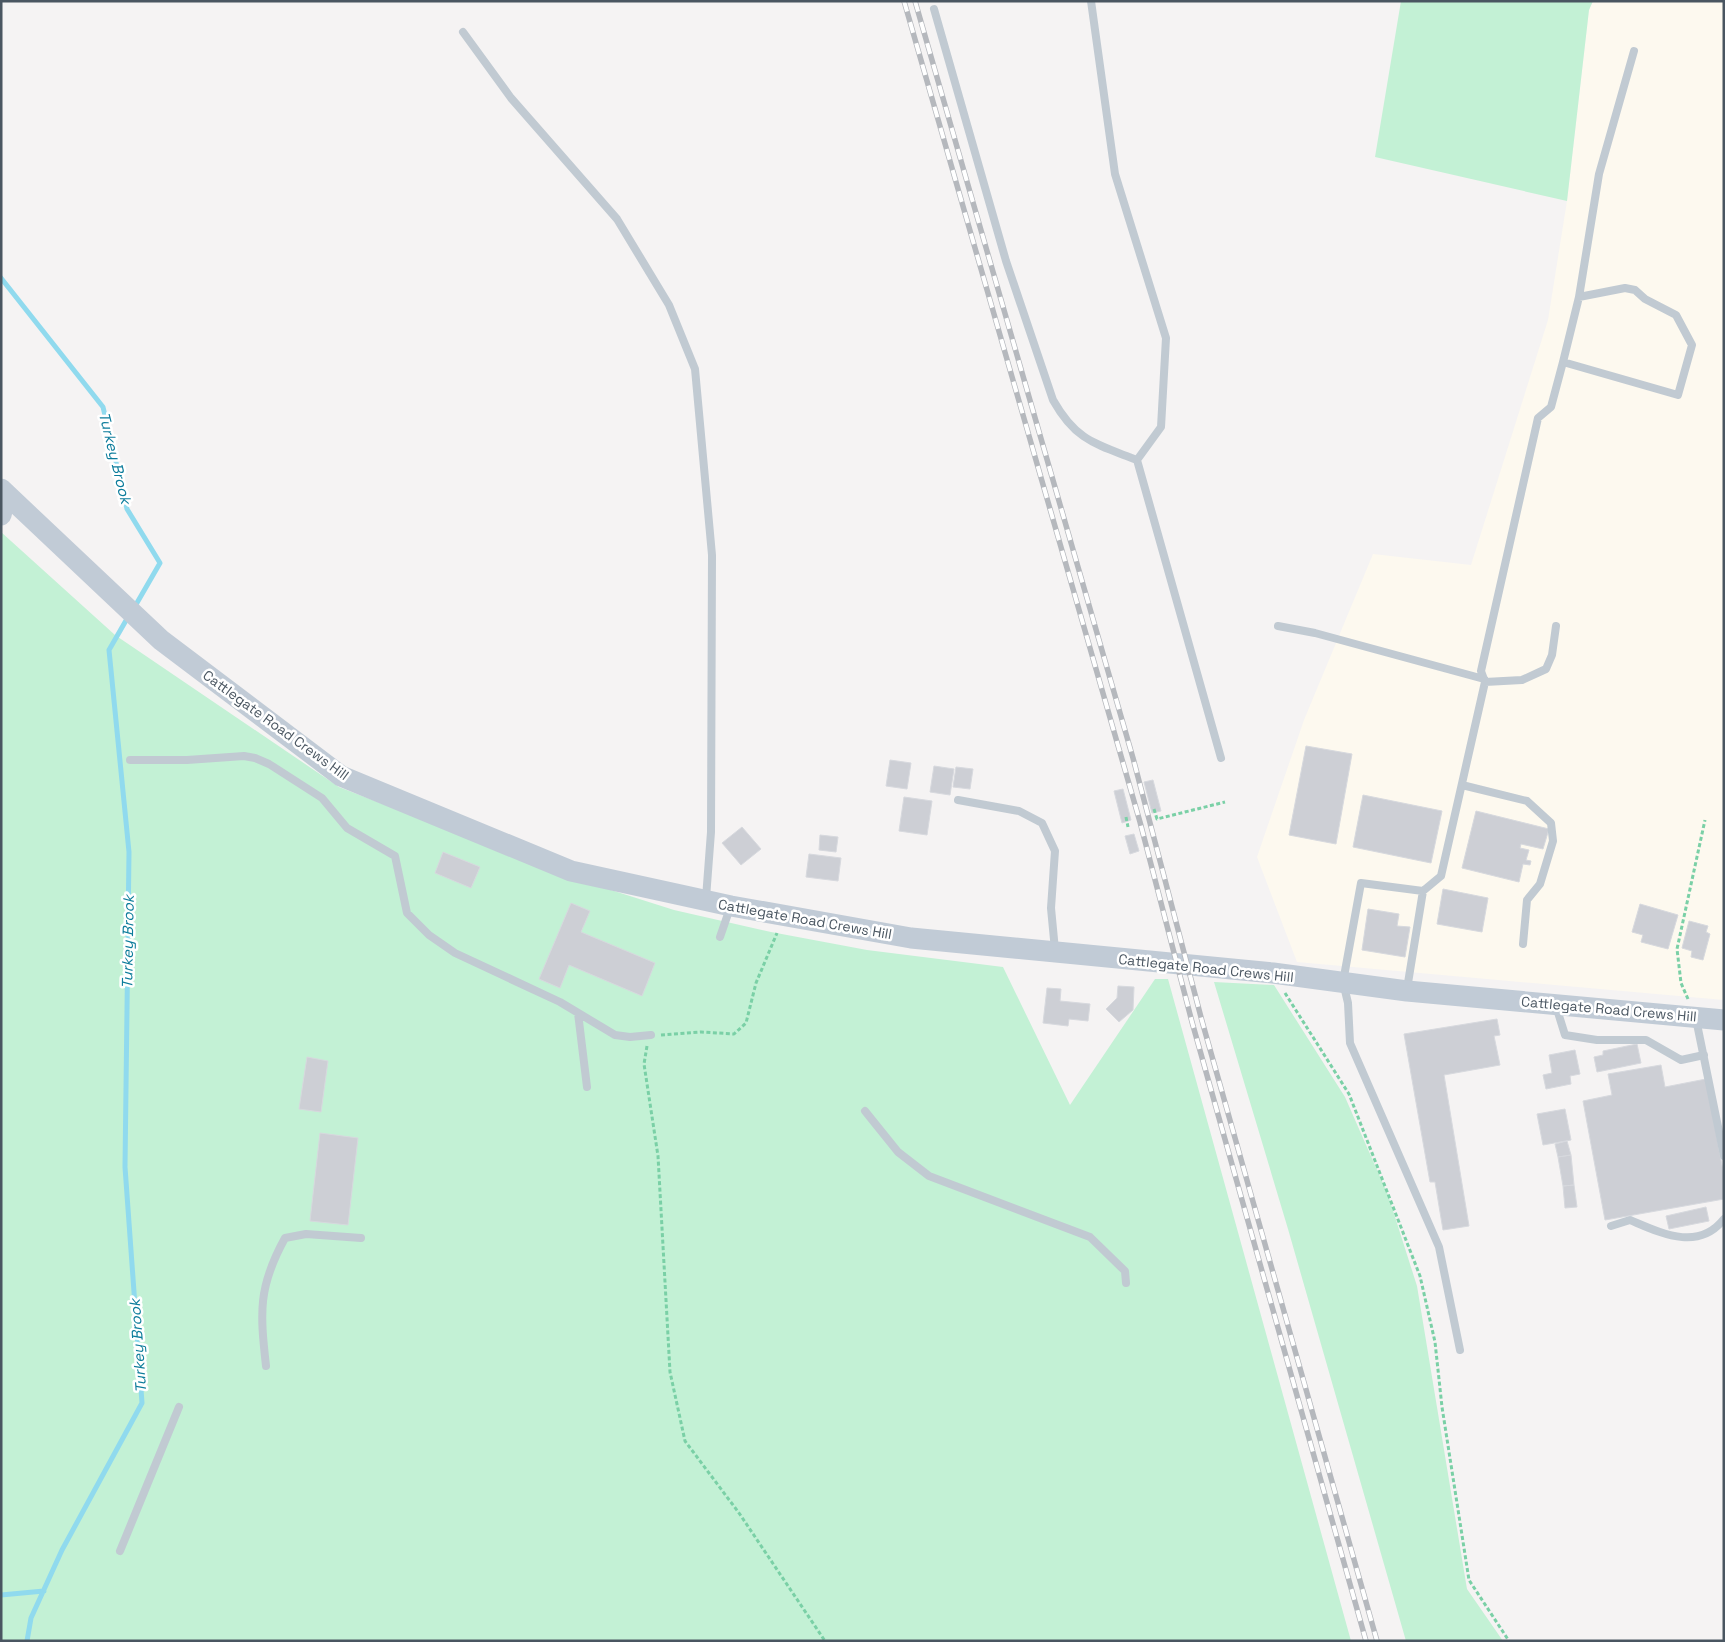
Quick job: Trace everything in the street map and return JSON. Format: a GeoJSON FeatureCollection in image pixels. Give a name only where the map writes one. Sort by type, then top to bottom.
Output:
{"type":"FeatureCollection","features":[{"type":"Feature","properties":{"kind":"street","name":"Cattlegate Road Crews Hill"},"geometry":{"type":"LineString","coordinates":[[3,500],[161,640],[341,776],[572,871],[784,917],[911,938],[1274,973],[1407,991],[1724,1020]]}},
{"type":"Feature","properties":{"kind":"lane"},"geometry":{"type":"LineString","coordinates":[[1091,1],[1116,174],[1166,338],[1161,427],[1137,460]]}},
{"type":"Feature","properties":{"kind":"lane"},"geometry":{"type":"LineString","coordinates":[[934,9],[1006,262],[1053,400],[1064,419],[1079,434],[1094,444],[1137,460]]}},
{"type":"Feature","properties":{"kind":"lane"},"geometry":{"type":"LineString","coordinates":[[462,32],[510,98],[617,218],[669,305],[695,369],[712,555],[711,832],[706,900]]}},
{"type":"Feature","properties":{"kind":"lane"},"geometry":{"type":"LineString","coordinates":[[1407,991],[1423,892],[1441,876],[1484,681],[1481,671],[1538,418],[1551,407],[1579,297],[1599,174],[1634,51]]}},
{"type":"Feature","properties":{"kind":"lane"},"geometry":{"type":"LineString","coordinates":[[1562,362],[1678,395],[1692,345],[1676,315],[1645,298],[1635,290],[1625,288],[1579,297]]}},
{"type":"Feature","properties":{"kind":"lane"},"geometry":{"type":"LineString","coordinates":[[1137,460],[1221,758]]}},
{"type":"Feature","properties":{"kind":"lane"},"geometry":{"type":"LineString","coordinates":[[1278,626],[1315,634],[1484,681],[1522,680],[1546,669],[1552,655],[1556,626]]}},
{"type":"Feature","properties":{"kind":"lane"},"geometry":{"type":"LineString","coordinates":[[130,760],[187,760],[244,756],[269,764],[322,798],[347,828],[394,856],[408,913],[429,935],[455,953],[560,1002],[615,1035],[630,1037],[651,1035]]}},
{"type":"Feature","properties":{"kind":"lane"},"geometry":{"type":"LineString","coordinates":[[1462,785],[1527,801],[1551,823],[1553,840],[1551,849],[1540,884],[1527,900],[1523,944]]}},
{"type":"Feature","properties":{"kind":"lane"},"geometry":{"type":"LineString","coordinates":[[958,800],[1019,811],[1042,823],[1055,851],[1051,908],[1055,952]]}},
{"type":"Feature","properties":{"kind":"lane"},"geometry":{"type":"LineString","coordinates":[[1423,892],[1360,883],[1343,982],[1348,1003],[1350,1043],[1439,1247],[1460,1350]]}},
{"type":"Feature","properties":{"kind":"lane"},"geometry":{"type":"LineString","coordinates":[[720,937],[731,906]]}},
{"type":"Feature","properties":{"kind":"lane"},"geometry":{"type":"LineString","coordinates":[[1555,1004],[1565,1035],[1597,1040],[1646,1040],[1681,1060],[1704,1054]]}},
{"type":"Feature","properties":{"kind":"lane"},"geometry":{"type":"LineString","coordinates":[[578,1013],[587,1088]]}},
{"type":"Feature","properties":{"kind":"lane"},"geometry":{"type":"LineString","coordinates":[[1696,1017],[1724,1156]]}},
{"type":"Feature","properties":{"kind":"lane"},"geometry":{"type":"LineString","coordinates":[[865,1111],[898,1152],[929,1176],[1090,1238],[1125,1271],[1126,1283]]}},
{"type":"Feature","properties":{"kind":"lane"},"geometry":{"type":"LineString","coordinates":[[1611,1226],[1630,1220],[1658,1233],[1679,1238],[1702,1235],[1719,1226],[1724,1219]]}},
{"type":"Feature","properties":{"kind":"lane"},"geometry":{"type":"LineString","coordinates":[[266,1366],[261,1320],[262,1304],[269,1268],[285,1238],[306,1234],[361,1238]]}},
{"type":"Feature","properties":{"kind":"lane"},"geometry":{"type":"LineString","coordinates":[[120,1551],[179,1407]]}},
{"type":"Feature","properties":{"kind":"path"},"geometry":{"type":"LineString","coordinates":[[1154,809],[1158,819],[1225,802]]}},
{"type":"Feature","properties":{"kind":"path"},"geometry":{"type":"LineString","coordinates":[[1126,817],[1128,827]]}},
{"type":"Feature","properties":{"kind":"path"},"geometry":{"type":"LineString","coordinates":[[1696,1017],[1681,982],[1678,949],[1705,820]]}},
{"type":"Feature","properties":{"kind":"path"},"geometry":{"type":"LineString","coordinates":[[784,917],[756,983],[746,1023],[734,1034],[701,1032],[651,1035],[644,1064],[658,1156],[670,1372],[685,1441],[739,1513],[825,1641]]}},
{"type":"Feature","properties":{"kind":"path"},"geometry":{"type":"LineString","coordinates":[[1274,973],[1349,1094],[1420,1276],[1434,1342],[1442,1407],[1469,1580],[1509,1641]]}},
{"type":"Feature","properties":{"kind":"shaded area"},"geometry":{"type":"Polygon","coordinates":[[[1593,1],[1724,1],[1724,1000],[1297,962],[1257,857],[1304,720],[1373,554],[1471,565],[1548,320],[1567,201],[1589,10],[1593,1]]]}},
{"type":"Feature","properties":{"kind":"green space"},"geometry":{"type":"Polygon","coordinates":[[[1401,1],[1593,1],[1589,10],[1567,201],[1375,157],[1401,1]]]}},
{"type":"Feature","properties":{"kind":"green space"},"geometry":{"type":"Polygon","coordinates":[[[1,532],[115,635],[339,787],[570,877],[674,910],[771,932],[867,950],[1003,967],[1070,1105],[1155,979],[1168,979],[1351,1641],[1,1641],[1,532]]]}},
{"type":"Feature","properties":{"kind":"green space"},"geometry":{"type":"Polygon","coordinates":[[[1214,982],[1274,985],[1345,1097],[1388,1195],[1417,1286],[1467,1589],[1503,1641],[1406,1641],[1288,1229],[1214,982]]]}},
{"type":"Feature","properties":{"kind":"building"},"geometry":{"type":"Polygon","coordinates":[[[1306,746],[1352,754],[1336,844],[1289,835],[1306,746]]]}},
{"type":"Feature","properties":{"kind":"building"},"geometry":{"type":"Polygon","coordinates":[[[890,760],[911,763],[907,789],[886,786],[890,760]]]}},
{"type":"Feature","properties":{"kind":"building"},"geometry":{"type":"Polygon","coordinates":[[[934,766],[954,769],[950,795],[930,792],[934,766]]]}},
{"type":"Feature","properties":{"kind":"building"},"geometry":{"type":"Polygon","coordinates":[[[956,767],[973,769],[970,789],[953,787],[956,767]]]}},
{"type":"Feature","properties":{"kind":"building"},"geometry":{"type":"Polygon","coordinates":[[[1153,780],[1161,811],[1152,813],[1144,782],[1153,780]]]}},
{"type":"Feature","properties":{"kind":"building"},"geometry":{"type":"Polygon","coordinates":[[[1123,789],[1131,820],[1122,823],[1114,791],[1123,789]]]}},
{"type":"Feature","properties":{"kind":"building"},"geometry":{"type":"Polygon","coordinates":[[[1363,795],[1442,811],[1431,863],[1353,847],[1363,795]]]}},
{"type":"Feature","properties":{"kind":"building"},"geometry":{"type":"Polygon","coordinates":[[[904,797],[932,801],[927,835],[899,831],[904,797]]]}},
{"type":"Feature","properties":{"kind":"building"},"geometry":{"type":"Polygon","coordinates":[[[1476,811],[1549,829],[1543,849],[1521,844],[1520,848],[1529,850],[1526,860],[1531,861],[1530,865],[1523,864],[1519,882],[1462,868],[1476,811]]]}},
{"type":"Feature","properties":{"kind":"building"},"geometry":{"type":"Polygon","coordinates":[[[742,827],[761,849],[741,865],[722,843],[742,827]]]}},
{"type":"Feature","properties":{"kind":"building"},"geometry":{"type":"Polygon","coordinates":[[[1134,834],[1139,851],[1130,854],[1125,836],[1134,834]]]}},
{"type":"Feature","properties":{"kind":"building"},"geometry":{"type":"Polygon","coordinates":[[[820,835],[838,837],[836,852],[819,850],[820,835]]]}},
{"type":"Feature","properties":{"kind":"building"},"geometry":{"type":"Polygon","coordinates":[[[443,852],[480,867],[471,888],[435,873],[443,852]]]}},
{"type":"Feature","properties":{"kind":"building"},"geometry":{"type":"Polygon","coordinates":[[[809,854],[841,858],[838,881],[806,877],[809,854]]]}},
{"type":"Feature","properties":{"kind":"building"},"geometry":{"type":"Polygon","coordinates":[[[1443,889],[1488,898],[1482,932],[1437,924],[1443,889]]]}},
{"type":"Feature","properties":{"kind":"building"},"geometry":{"type":"Polygon","coordinates":[[[571,903],[590,911],[581,932],[655,963],[642,996],[569,965],[560,988],[539,979],[571,903]]]}},
{"type":"Feature","properties":{"kind":"building"},"geometry":{"type":"Polygon","coordinates":[[[1640,904],[1678,915],[1668,949],[1641,942],[1643,935],[1632,932],[1640,904]]]}},
{"type":"Feature","properties":{"kind":"building"},"geometry":{"type":"Polygon","coordinates":[[[1368,909],[1399,914],[1397,926],[1410,927],[1405,957],[1362,950],[1368,909]]]}},
{"type":"Feature","properties":{"kind":"building"},"geometry":{"type":"Polygon","coordinates":[[[1689,921],[1708,926],[1706,932],[1710,934],[1703,960],[1691,957],[1692,951],[1682,948],[1689,921]]]}},
{"type":"Feature","properties":{"kind":"building"},"geometry":{"type":"Polygon","coordinates":[[[1118,986],[1134,987],[1133,1010],[1119,1022],[1106,1009],[1117,998],[1118,986]]]}},
{"type":"Feature","properties":{"kind":"building"},"geometry":{"type":"Polygon","coordinates":[[[1047,988],[1061,989],[1060,1001],[1090,1004],[1088,1021],[1069,1019],[1068,1026],[1043,1023],[1047,988]]]}},
{"type":"Feature","properties":{"kind":"building"},"geometry":{"type":"Polygon","coordinates":[[[1497,1019],[1500,1035],[1494,1036],[1500,1065],[1444,1075],[1469,1226],[1443,1230],[1435,1182],[1430,1182],[1404,1034],[1497,1019]]]}},
{"type":"Feature","properties":{"kind":"building"},"geometry":{"type":"Polygon","coordinates":[[[1637,1044],[1641,1063],[1597,1072],[1594,1057],[1603,1055],[1603,1051],[1637,1044]]]}},
{"type":"Feature","properties":{"kind":"building"},"geometry":{"type":"Polygon","coordinates":[[[1575,1050],[1580,1074],[1570,1076],[1571,1084],[1546,1089],[1543,1075],[1552,1073],[1549,1055],[1575,1050]]]}},
{"type":"Feature","properties":{"kind":"building"},"geometry":{"type":"Polygon","coordinates":[[[307,1057],[328,1061],[321,1112],[299,1109],[307,1057]]]}},
{"type":"Feature","properties":{"kind":"building"},"geometry":{"type":"Polygon","coordinates":[[[1661,1065],[1665,1087],[1706,1079],[1724,1176],[1724,1199],[1605,1220],[1583,1101],[1612,1095],[1608,1074],[1661,1065]]]}},
{"type":"Feature","properties":{"kind":"building"},"geometry":{"type":"Polygon","coordinates":[[[1565,1109],[1571,1140],[1543,1145],[1537,1114],[1565,1109]]]}},
{"type":"Feature","properties":{"kind":"building"},"geometry":{"type":"Polygon","coordinates":[[[320,1133],[358,1138],[348,1225],[310,1221],[320,1133]]]}},
{"type":"Feature","properties":{"kind":"building"},"geometry":{"type":"Polygon","coordinates":[[[1567,1141],[1571,1155],[1558,1157],[1555,1144],[1567,1141]]]}},
{"type":"Feature","properties":{"kind":"building"},"geometry":{"type":"Polygon","coordinates":[[[1571,1155],[1574,1185],[1563,1186],[1558,1157],[1571,1155]]]}},
{"type":"Feature","properties":{"kind":"building"},"geometry":{"type":"Polygon","coordinates":[[[1574,1185],[1577,1207],[1565,1208],[1563,1186],[1574,1185]]]}},
{"type":"Feature","properties":{"kind":"building"},"geometry":{"type":"Polygon","coordinates":[[[1706,1207],[1709,1221],[1669,1229],[1666,1216],[1706,1207]]]}},
{"type":"Feature","properties":{"kind":"waterway","name":"Turkey Brook"},"geometry":{"type":"LineString","coordinates":[[1,278],[103,407],[127,509],[160,563],[134,608]]}},
{"type":"Feature","properties":{"kind":"waterway","name":"Turkey Brook"},"geometry":{"type":"LineString","coordinates":[[27,1641],[31,1618],[62,1550],[142,1403],[125,1167],[129,852],[109,650],[128,617]]}},
{"type":"Feature","properties":{"kind":"waterway"},"geometry":{"type":"LineString","coordinates":[[1,1595],[44,1591]]}},
{"type":"Feature","properties":{"kind":"railway"},"geometry":{"type":"LineString","coordinates":[[904,1],[1140,822],[1192,1022],[1366,1641]]}},
{"type":"Feature","properties":{"kind":"railway"},"geometry":{"type":"LineString","coordinates":[[915,1],[1133,758],[1202,1021],[1377,1641]]}}]}
